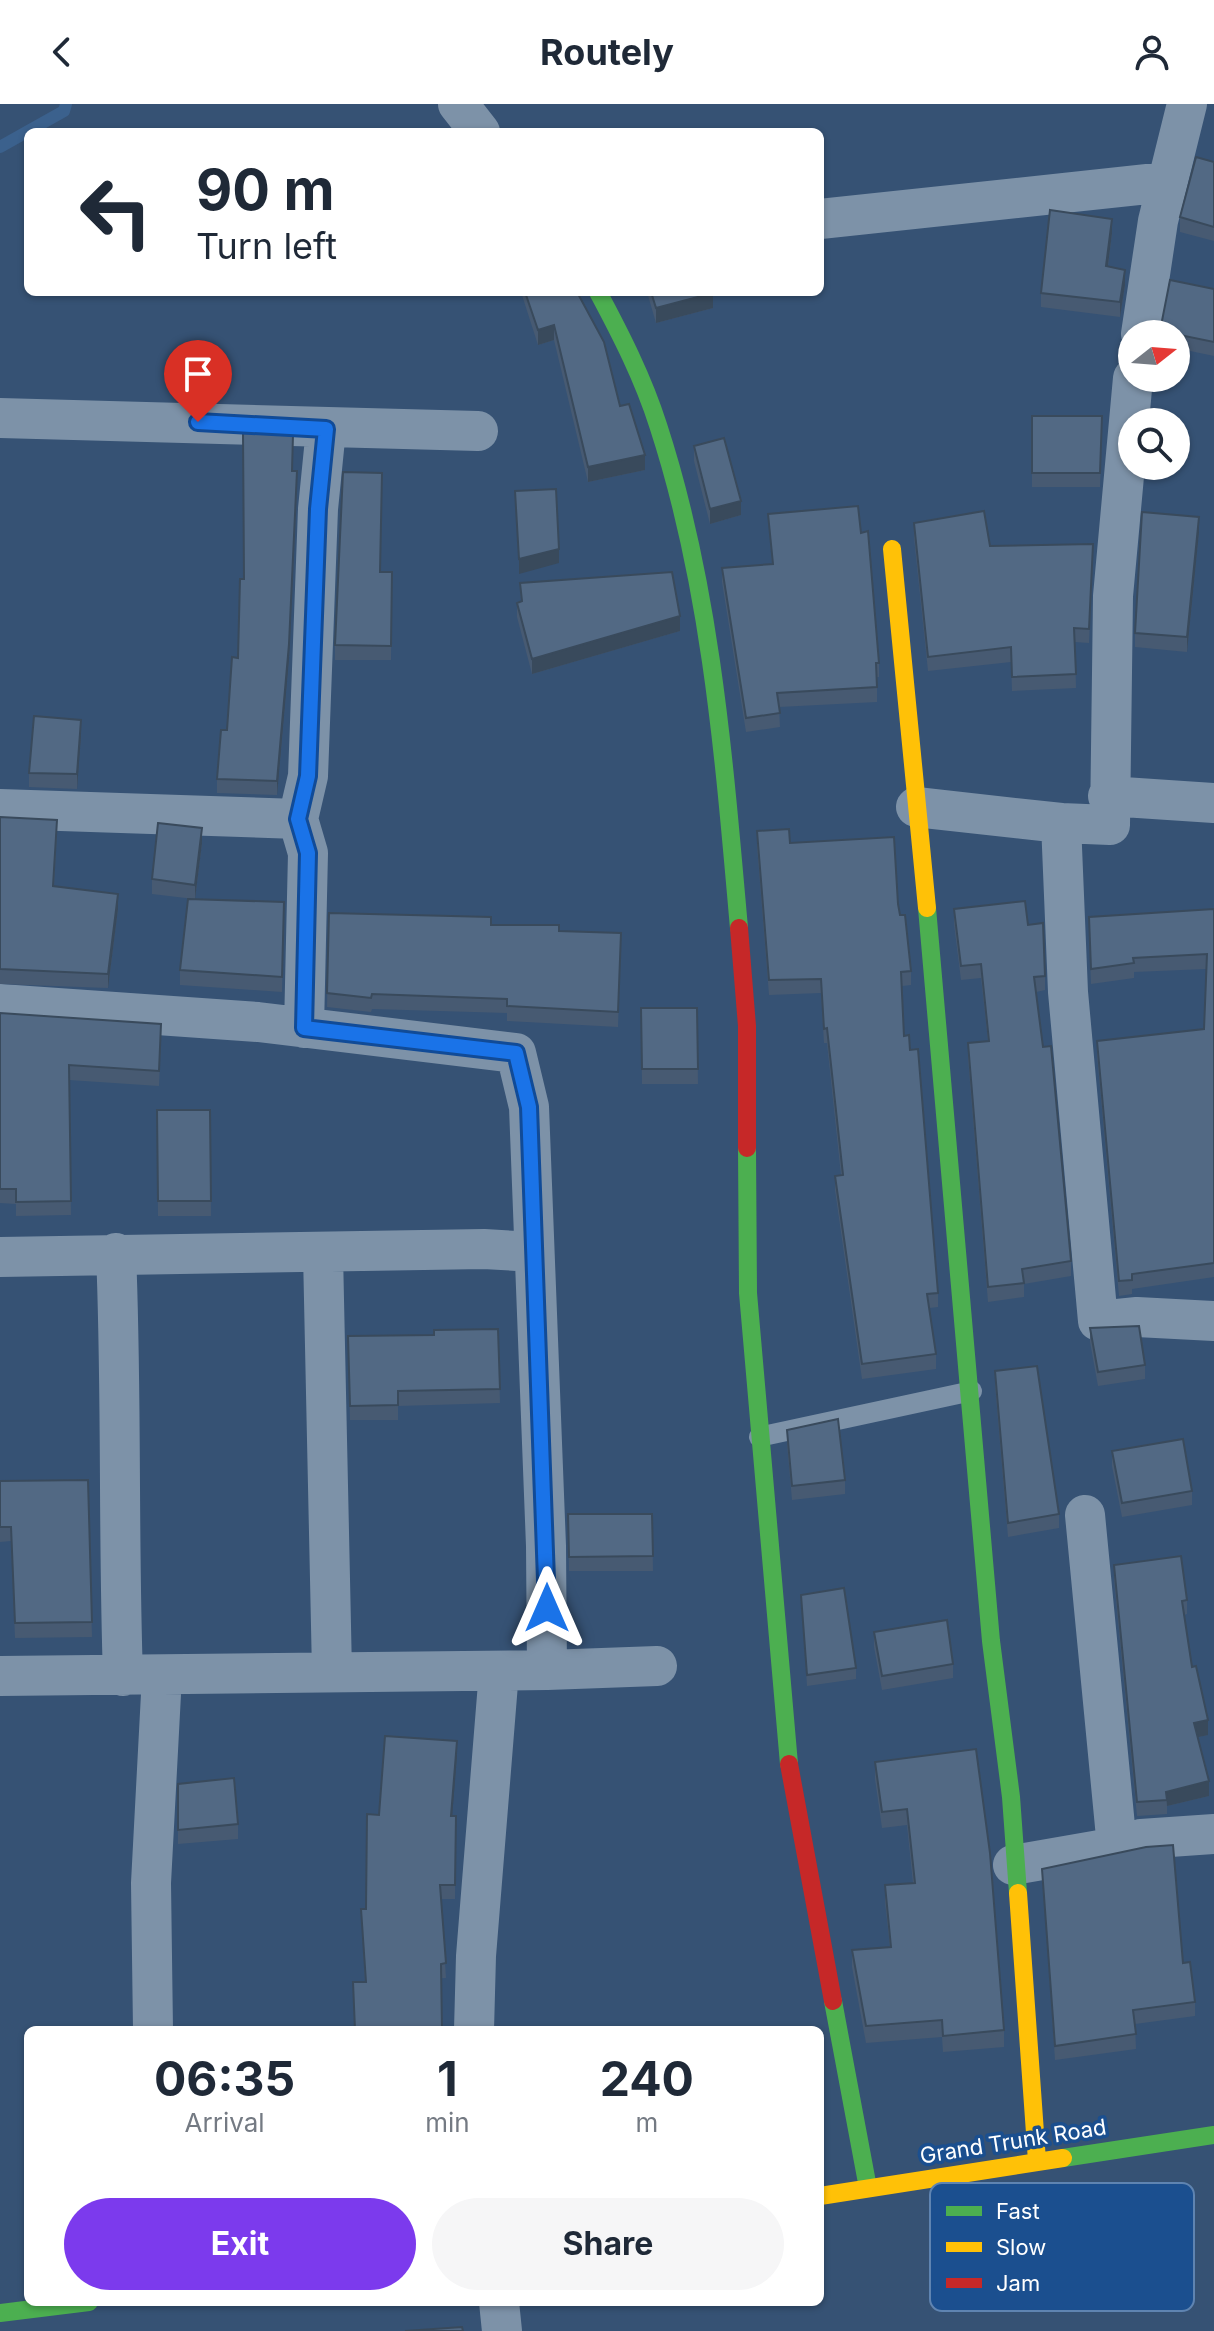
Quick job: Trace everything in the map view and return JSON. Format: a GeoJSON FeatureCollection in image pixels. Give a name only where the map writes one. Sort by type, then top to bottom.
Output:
{"type":"FeatureCollection","features":[{"type":"Feature","properties":{"kind":"street"},"geometry":{"type":"LineString","coordinates":[[458,104],[477,128]]}},
{"type":"Feature","properties":{"kind":"street"},"geometry":{"type":"LineString","coordinates":[[1143,320],[1166,182],[1187,104]]}},
{"type":"Feature","properties":{"kind":"street"},"geometry":{"type":"LineString","coordinates":[[824,219],[1166,182]]}},
{"type":"Feature","properties":{"kind":"street"},"geometry":{"type":"LineString","coordinates":[[600,296],[629,351],[666,451],[703,614],[722,744],[747,1026],[748,1293],[780,1653],[784,1737],[868,2188]]}},
{"type":"Feature","properties":{"kind":"street"},"geometry":{"type":"LineString","coordinates":[[916,807],[1061,823],[1110,825],[1113,596],[1132,392]]}},
{"type":"Feature","properties":{"kind":"street"},"geometry":{"type":"LineString","coordinates":[[0,418],[478,431]]}},
{"type":"Feature","properties":{"kind":"street"},"geometry":{"type":"LineString","coordinates":[[304,1028],[308,853],[298,819],[308,776],[318,509],[326,429]]}},
{"type":"Feature","properties":{"kind":"street"},"geometry":{"type":"LineString","coordinates":[[892,549],[916,807],[937,988],[991,1641],[1011,1797],[1013,1865],[1031,2041],[1037,2161]]}},
{"type":"Feature","properties":{"kind":"street"},"geometry":{"type":"LineString","coordinates":[[1108,796],[1214,803]]}},
{"type":"Feature","properties":{"kind":"street"},"geometry":{"type":"LineString","coordinates":[[0,809],[298,819]]}},
{"type":"Feature","properties":{"kind":"street"},"geometry":{"type":"LineString","coordinates":[[1061,823],[1069,1006],[1098,1321],[1137,1317],[1214,1321]]}},
{"type":"Feature","properties":{"kind":"street"},"geometry":{"type":"LineString","coordinates":[[0,1004],[304,1028],[516,1053],[529,1107],[547,1670]]}},
{"type":"Feature","properties":{"kind":"street"},"geometry":{"type":"LineString","coordinates":[[0,1257],[484,1249],[534,1252]]}},
{"type":"Feature","properties":{"kind":"street"},"geometry":{"type":"LineString","coordinates":[[116,1253],[122,1381],[120,1573],[123,1676]]}},
{"type":"Feature","properties":{"kind":"street"},"geometry":{"type":"LineString","coordinates":[[323,1253],[332,1672]]}},
{"type":"Feature","properties":{"kind":"street"},"geometry":{"type":"LineString","coordinates":[[1085,1515],[1117,1847]]}},
{"type":"Feature","properties":{"kind":"street"},"geometry":{"type":"LineString","coordinates":[[0,1676],[499,1671],[657,1666]]}},
{"type":"Feature","properties":{"kind":"street"},"geometry":{"type":"LineString","coordinates":[[474,2026],[476,1956],[499,1671]]}},
{"type":"Feature","properties":{"kind":"street"},"geometry":{"type":"LineString","coordinates":[[153,2026],[151,1883],[162,1675]]}},
{"type":"Feature","properties":{"kind":"street"},"geometry":{"type":"LineString","coordinates":[[1013,1865],[1117,1847],[1141,1839],[1214,1834]]}},
{"type":"Feature","properties":{"kind":"street","name":"Grand Trunk Road"},"geometry":{"type":"LineString","coordinates":[[824,2195],[1214,2135]]}},
{"type":"Feature","properties":{"kind":"street"},"geometry":{"type":"LineString","coordinates":[[0,2313],[57,2306]]}},
{"type":"Feature","properties":{"kind":"street"},"geometry":{"type":"LineString","coordinates":[[499,2306],[502,2331]]}},
{"type":"Feature","properties":{"kind":"lane"},"geometry":{"type":"LineString","coordinates":[[759,1437],[972,1391]]}},
{"type":"Feature","properties":{"kind":"building"},"geometry":{"type":"Polygon","coordinates":[[[1196,157],[1214,162],[1214,227],[1180,217],[1196,157]]]}},
{"type":"Feature","properties":{"kind":"building"},"geometry":{"type":"Polygon","coordinates":[[[1050,210],[1112,219],[1106,266],[1125,270],[1120,302],[1041,293],[1050,210]]]}},
{"type":"Feature","properties":{"kind":"building"},"geometry":{"type":"Polygon","coordinates":[[[1170,280],[1214,289],[1214,342],[1190,337],[1190,320],[1162,320],[1170,280]]]}},
{"type":"Feature","properties":{"kind":"building"},"geometry":{"type":"Polygon","coordinates":[[[526,296],[579,296],[604,342],[620,406],[629,404],[645,455],[588,467],[554,325],[538,330],[526,296]]]}},
{"type":"Feature","properties":{"kind":"building"},"geometry":{"type":"Polygon","coordinates":[[[652,296],[702,296],[656,308],[652,296]]]}},
{"type":"Feature","properties":{"kind":"building"},"geometry":{"type":"Polygon","coordinates":[[[1032,416],[1102,416],[1100,473],[1032,473],[1032,416]]]}},
{"type":"Feature","properties":{"kind":"building"},"geometry":{"type":"Polygon","coordinates":[[[243,433],[293,435],[292,471],[297,471],[289,644],[277,781],[217,779],[221,730],[227,730],[232,657],[238,658],[240,579],[244,579],[243,433]]]}},
{"type":"Feature","properties":{"kind":"building"},"geometry":{"type":"Polygon","coordinates":[[[724,438],[741,501],[710,509],[694,446],[724,438]]]}},
{"type":"Feature","properties":{"kind":"building"},"geometry":{"type":"Polygon","coordinates":[[[343,472],[382,473],[380,572],[392,572],[391,646],[335,645],[343,472]]]}},
{"type":"Feature","properties":{"kind":"building"},"geometry":{"type":"Polygon","coordinates":[[[556,489],[559,549],[519,559],[515,491],[556,489]]]}},
{"type":"Feature","properties":{"kind":"building"},"geometry":{"type":"Polygon","coordinates":[[[858,506],[861,533],[868,531],[879,663],[876,663],[877,687],[777,693],[780,713],[746,718],[722,568],[773,564],[768,514],[858,506]]]}},
{"type":"Feature","properties":{"kind":"building"},"geometry":{"type":"Polygon","coordinates":[[[984,511],[990,546],[1093,544],[1089,629],[1074,628],[1076,674],[1012,677],[1011,647],[928,657],[914,523],[984,511]]]}},
{"type":"Feature","properties":{"kind":"building"},"geometry":{"type":"Polygon","coordinates":[[[1142,512],[1199,517],[1187,637],[1135,633],[1142,512]]]}},
{"type":"Feature","properties":{"kind":"building"},"geometry":{"type":"Polygon","coordinates":[[[672,572],[680,616],[532,659],[517,603],[522,601],[520,583],[672,572]]]}},
{"type":"Feature","properties":{"kind":"building"},"geometry":{"type":"Polygon","coordinates":[[[34,716],[81,720],[77,774],[29,773],[34,716]]]}},
{"type":"Feature","properties":{"kind":"building"},"geometry":{"type":"Polygon","coordinates":[[[0,817],[57,820],[53,886],[118,894],[108,974],[0,969],[0,817]]]}},
{"type":"Feature","properties":{"kind":"building"},"geometry":{"type":"Polygon","coordinates":[[[158,823],[202,828],[195,885],[152,879],[158,823]]]}},
{"type":"Feature","properties":{"kind":"building"},"geometry":{"type":"Polygon","coordinates":[[[789,829],[790,843],[894,837],[898,904],[900,915],[905,915],[911,971],[901,972],[904,1036],[909,1035],[910,1050],[918,1049],[938,1293],[927,1294],[936,1354],[862,1364],[835,1176],[843,1175],[827,1028],[824,1029],[821,979],[769,980],[757,831],[789,829]]]}},
{"type":"Feature","properties":{"kind":"building"},"geometry":{"type":"Polygon","coordinates":[[[188,899],[284,902],[282,977],[180,970],[188,899]]]}},
{"type":"Feature","properties":{"kind":"building"},"geometry":{"type":"Polygon","coordinates":[[[1025,901],[1028,925],[1043,923],[1045,976],[1034,977],[1043,1047],[1051,1046],[1071,1261],[1022,1269],[1024,1283],[988,1287],[968,1043],[989,1041],[981,964],[961,966],[954,909],[1025,901]]]}},
{"type":"Feature","properties":{"kind":"building"},"geometry":{"type":"Polygon","coordinates":[[[1214,909],[1214,1263],[1132,1274],[1132,1280],[1119,1281],[1097,1041],[1204,1029],[1207,954],[1133,958],[1134,963],[1091,969],[1089,917],[1214,909]]]}},
{"type":"Feature","properties":{"kind":"building"},"geometry":{"type":"Polygon","coordinates":[[[329,913],[491,917],[491,925],[559,925],[559,931],[621,933],[618,1012],[507,1006],[507,999],[372,994],[371,998],[327,993],[329,913]]]}},
{"type":"Feature","properties":{"kind":"building"},"geometry":{"type":"Polygon","coordinates":[[[641,1008],[697,1008],[698,1069],[642,1069],[641,1008]]]}},
{"type":"Feature","properties":{"kind":"building"},"geometry":{"type":"Polygon","coordinates":[[[0,1013],[161,1024],[159,1071],[69,1065],[71,1201],[16,1202],[16,1189],[0,1189],[0,1013]]]}},
{"type":"Feature","properties":{"kind":"building"},"geometry":{"type":"Polygon","coordinates":[[[157,1110],[210,1110],[211,1201],[158,1201],[157,1110]]]}},
{"type":"Feature","properties":{"kind":"building"},"geometry":{"type":"Polygon","coordinates":[[[1139,1326],[1145,1365],[1098,1372],[1090,1328],[1139,1326]]]}},
{"type":"Feature","properties":{"kind":"building"},"geometry":{"type":"Polygon","coordinates":[[[498,1329],[500,1389],[398,1391],[398,1405],[350,1406],[348,1336],[434,1335],[434,1330],[498,1329]]]}},
{"type":"Feature","properties":{"kind":"building"},"geometry":{"type":"Polygon","coordinates":[[[1037,1366],[1059,1514],[1008,1523],[995,1371],[1037,1366]]]}},
{"type":"Feature","properties":{"kind":"building"},"geometry":{"type":"Polygon","coordinates":[[[838,1419],[845,1480],[792,1486],[787,1430],[838,1419]]]}},
{"type":"Feature","properties":{"kind":"building"},"geometry":{"type":"Polygon","coordinates":[[[1183,1439],[1192,1491],[1122,1503],[1112,1451],[1183,1439]]]}},
{"type":"Feature","properties":{"kind":"building"},"geometry":{"type":"Polygon","coordinates":[[[88,1480],[92,1622],[15,1623],[11,1527],[0,1527],[0,1481],[88,1480]]]}},
{"type":"Feature","properties":{"kind":"building"},"geometry":{"type":"Polygon","coordinates":[[[568,1514],[652,1514],[653,1556],[569,1557],[568,1514]]]}},
{"type":"Feature","properties":{"kind":"building"},"geometry":{"type":"Polygon","coordinates":[[[1181,1556],[1187,1600],[1182,1601],[1192,1667],[1196,1666],[1208,1720],[1194,1723],[1209,1781],[1166,1792],[1167,1800],[1137,1802],[1114,1565],[1181,1556]]]}},
{"type":"Feature","properties":{"kind":"building"},"geometry":{"type":"Polygon","coordinates":[[[844,1588],[856,1668],[807,1675],[801,1595],[844,1588]]]}},
{"type":"Feature","properties":{"kind":"building"},"geometry":{"type":"Polygon","coordinates":[[[947,1620],[953,1664],[882,1676],[874,1632],[947,1620]]]}},
{"type":"Feature","properties":{"kind":"building"},"geometry":{"type":"Polygon","coordinates":[[[385,1736],[457,1741],[451,1816],[456,1816],[455,1885],[440,1885],[446,1963],[441,1964],[442,2026],[355,2026],[353,1982],[366,1982],[361,1909],[366,1909],[367,1814],[379,1815],[385,1736]]]}},
{"type":"Feature","properties":{"kind":"building"},"geometry":{"type":"Polygon","coordinates":[[[976,1749],[990,1853],[1004,2030],[943,2036],[942,2020],[866,2026],[852,1950],[891,1947],[885,1885],[915,1883],[907,1809],[882,1812],[875,1762],[976,1749]]]}},
{"type":"Feature","properties":{"kind":"building"},"geometry":{"type":"Polygon","coordinates":[[[234,1778],[238,1824],[178,1830],[178,1784],[234,1778]]]}},
{"type":"Feature","properties":{"kind":"building"},"geometry":{"type":"Polygon","coordinates":[[[1173,1845],[1183,1963],[1190,1962],[1195,2002],[1133,2010],[1136,2034],[1055,2046],[1042,1869],[1146,1847],[1173,1845]]]}},
{"type":"Feature","properties":{"kind":"building"},"geometry":{"type":"Polygon","coordinates":[[[462,2327],[463,2331],[405,2331],[462,2327]]]}},
{"type":"Feature","properties":{"kind":"waterway"},"geometry":{"type":"LineString","coordinates":[[34,128],[64,111],[66,104]]}},
{"type":"Feature","properties":{"kind":"waterway"},"geometry":{"type":"LineString","coordinates":[[0,147],[24,134]]}},
{"type":"Feature","properties":{"kind":"traffic: fast"},"geometry":{"type":"LineString","coordinates":[[600,296],[631,357],[652,408],[691,548],[721,737],[739,928]]}},
{"type":"Feature","properties":{"kind":"traffic: fast"},"geometry":{"type":"LineString","coordinates":[[927,908],[991,1641],[1011,1797],[1018,1893]]}},
{"type":"Feature","properties":{"kind":"traffic: fast"},"geometry":{"type":"LineString","coordinates":[[747,1148],[748,1293],[789,1764]]}},
{"type":"Feature","properties":{"kind":"traffic: fast"},"geometry":{"type":"LineString","coordinates":[[833,2001],[868,2188]]}},
{"type":"Feature","properties":{"kind":"traffic: fast"},"geometry":{"type":"LineString","coordinates":[[1063,2158],[1214,2135]]}},
{"type":"Feature","properties":{"kind":"traffic: fast"},"geometry":{"type":"LineString","coordinates":[[0,2313],[57,2306]]}},
{"type":"Feature","properties":{"kind":"traffic: slow"},"geometry":{"type":"LineString","coordinates":[[892,549],[927,908]]}},
{"type":"Feature","properties":{"kind":"traffic: slow"},"geometry":{"type":"LineString","coordinates":[[1018,1893],[1037,2161]]}},
{"type":"Feature","properties":{"kind":"traffic: slow"},"geometry":{"type":"LineString","coordinates":[[824,2195],[1063,2158]]}},
{"type":"Feature","properties":{"kind":"traffic: jam"},"geometry":{"type":"LineString","coordinates":[[739,928],[747,1026],[747,1148]]}},
{"type":"Feature","properties":{"kind":"traffic: jam"},"geometry":{"type":"LineString","coordinates":[[789,1764],[833,2001]]}},
{"type":"Feature","properties":{"kind":"route"},"geometry":{"type":"LineString","coordinates":[[198,422],[326,429],[318,509],[308,776],[298,819],[308,853],[308,966],[304,1028],[516,1053],[529,1107],[547,1608]]}}]}
